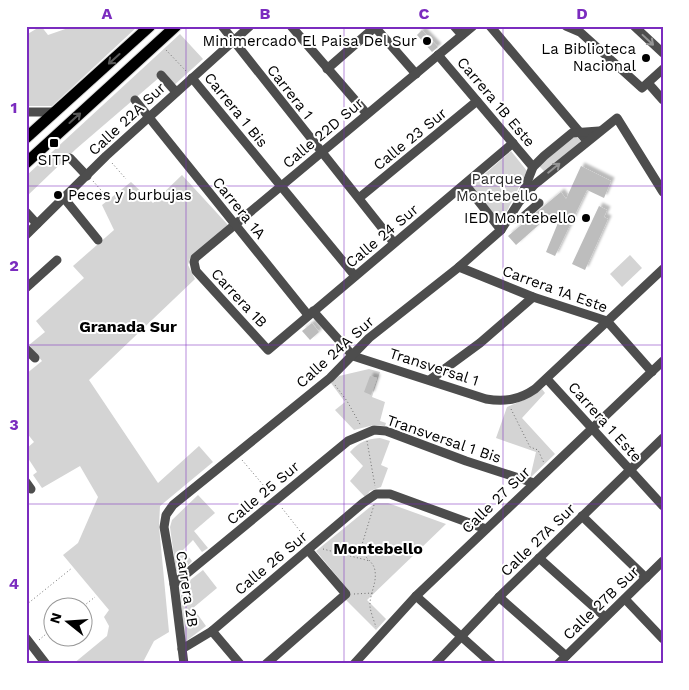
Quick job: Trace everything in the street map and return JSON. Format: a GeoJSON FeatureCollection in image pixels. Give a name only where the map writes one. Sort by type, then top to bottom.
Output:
{"type":"FeatureCollection","features":[{"type":"Feature","properties":{"kind":"main road"},"geometry":{"type":"LineString","coordinates":[[26,138],[150,26]]}},
{"type":"Feature","properties":{"kind":"main road"},"geometry":{"type":"LineString","coordinates":[[26,163],[176,26]]}},
{"type":"Feature","properties":{"kind":"street","name":"Carrera 1"},"geometry":{"type":"LineString","coordinates":[[222,26],[321,154],[360,198],[394,243]]}},
{"type":"Feature","properties":{"kind":"street","name":"Calle 22A Sur"},"geometry":{"type":"LineString","coordinates":[[26,235],[88,176],[106,156],[250,26]]}},
{"type":"Feature","properties":{"kind":"street"},"geometry":{"type":"LineString","coordinates":[[290,26],[367,114]]}},
{"type":"Feature","properties":{"kind":"street"},"geometry":{"type":"LineString","coordinates":[[454,26],[462,35]]}},
{"type":"Feature","properties":{"kind":"street","name":"Calle 22D Sur"},"geometry":{"type":"LineString","coordinates":[[194,262],[195,258],[234,225],[473,26]]}},
{"type":"Feature","properties":{"kind":"street"},"geometry":{"type":"LineString","coordinates":[[490,26],[587,141]]}},
{"type":"Feature","properties":{"kind":"street"},"geometry":{"type":"LineString","coordinates":[[566,26],[582,29],[663,100]]}},
{"type":"Feature","properties":{"kind":"street"},"geometry":{"type":"LineString","coordinates":[[634,26],[663,53]]}},
{"type":"Feature","properties":{"kind":"street"},"geometry":{"type":"LineString","coordinates":[[328,69],[374,27],[416,74]]}},
{"type":"Feature","properties":{"kind":"street","name":"Carrera 1B Este"},"geometry":{"type":"LineString","coordinates":[[438,55],[533,167]]}},
{"type":"Feature","properties":{"kind":"street"},"geometry":{"type":"LineString","coordinates":[[645,86],[663,69]]}},
{"type":"Feature","properties":{"kind":"street"},"geometry":{"type":"LineString","coordinates":[[161,75],[176,92]]}},
{"type":"Feature","properties":{"kind":"street","name":"Carrera 1 Bis"},"geometry":{"type":"LineString","coordinates":[[192,78],[355,276]]}},
{"type":"Feature","properties":{"kind":"street","name":"Carrera 1A"},"geometry":{"type":"LineString","coordinates":[[135,100],[234,225],[311,313],[353,356]]}},
{"type":"Feature","properties":{"kind":"street","name":"Calle 23 Sur"},"geometry":{"type":"LineString","coordinates":[[360,198],[477,101]]}},
{"type":"Feature","properties":{"kind":"street"},"geometry":{"type":"LineString","coordinates":[[26,112],[55,112]]}},
{"type":"Feature","properties":{"kind":"street","name":"Calle 24A Sur"},"geometry":{"type":"LineString","coordinates":[[519,202],[540,180],[617,118],[663,192]]}},
{"type":"Feature","properties":{"kind":"street","name":"Calle 24A Sur"},"geometry":{"type":"LineString","coordinates":[[165,519],[173,506],[330,378],[369,338],[460,268],[501,230],[519,202],[533,167],[568,136],[579,132],[600,131]]}},
{"type":"Feature","properties":{"kind":"street","name":"Calle 24 Sur"},"geometry":{"type":"LineString","coordinates":[[268,350],[513,144]]}},
{"type":"Feature","properties":{"kind":"street"},"geometry":{"type":"LineString","coordinates":[[70,158],[88,176]]}},
{"type":"Feature","properties":{"kind":"street"},"geometry":{"type":"LineString","coordinates":[[465,184],[501,230]]}},
{"type":"Feature","properties":{"kind":"street"},"geometry":{"type":"LineString","coordinates":[[64,198],[98,240]]}},
{"type":"Feature","properties":{"kind":"street"},"geometry":{"type":"LineString","coordinates":[[508,220],[522,218],[539,203]]}},
{"type":"Feature","properties":{"kind":"street"},"geometry":{"type":"LineString","coordinates":[[26,212],[38,224]]}},
{"type":"Feature","properties":{"kind":"street"},"geometry":{"type":"LineString","coordinates":[[26,288],[57,260]]}},
{"type":"Feature","properties":{"kind":"street","name":"Carrera 1B"},"geometry":{"type":"LineString","coordinates":[[194,262],[200,277],[268,350]]}},
{"type":"Feature","properties":{"kind":"street","name":"Carrera 1A Este"},"geometry":{"type":"LineString","coordinates":[[460,268],[533,297],[607,322],[652,372]]}},
{"type":"Feature","properties":{"kind":"street"},"geometry":{"type":"LineString","coordinates":[[508,401],[529,393],[547,379],[663,269]]}},
{"type":"Feature","properties":{"kind":"street"},"geometry":{"type":"LineString","coordinates":[[432,379],[473,348],[533,297]]}},
{"type":"Feature","properties":{"kind":"street"},"geometry":{"type":"LineString","coordinates":[[26,349],[35,358]]}},
{"type":"Feature","properties":{"kind":"street","name":"Transversal 1"},"geometry":{"type":"LineString","coordinates":[[353,356],[432,379],[486,399],[508,401]]}},
{"type":"Feature","properties":{"kind":"street","name":"Calle 27 Sur"},"geometry":{"type":"LineString","coordinates":[[354,664],[416,596],[663,361]]}},
{"type":"Feature","properties":{"kind":"street","name":"Carrera 1 Este"},"geometry":{"type":"LineString","coordinates":[[547,379],[663,506]]}},
{"type":"Feature","properties":{"kind":"street","name":"Transversal 1 Bis"},"geometry":{"type":"LineString","coordinates":[[374,430],[392,432],[466,461],[534,483]]}},
{"type":"Feature","properties":{"kind":"street","name":"Calle 25 Sur"},"geometry":{"type":"LineString","coordinates":[[174,584],[348,441],[374,430]]}},
{"type":"Feature","properties":{"kind":"street","name":"Calle 27A Sur"},"geometry":{"type":"LineString","coordinates":[[435,664],[460,636],[663,438]]}},
{"type":"Feature","properties":{"kind":"street","name":"Calle 26 Sur"},"geometry":{"type":"LineString","coordinates":[[182,649],[212,631],[366,500],[376,494],[390,494],[486,530]]}},
{"type":"Feature","properties":{"kind":"street"},"geometry":{"type":"LineString","coordinates":[[582,516],[646,578]]}},
{"type":"Feature","properties":{"kind":"street","name":"Carrera 2B"},"geometry":{"type":"LineString","coordinates":[[165,519],[164,529],[174,584],[184,664]]}},
{"type":"Feature","properties":{"kind":"street"},"geometry":{"type":"LineString","coordinates":[[266,664],[346,594],[311,548]]}},
{"type":"Feature","properties":{"kind":"street"},"geometry":{"type":"LineString","coordinates":[[539,558],[606,618]]}},
{"type":"Feature","properties":{"kind":"street","name":"Calle 27B Sur"},"geometry":{"type":"LineString","coordinates":[[558,664],[663,561]]}},
{"type":"Feature","properties":{"kind":"street"},"geometry":{"type":"LineString","coordinates":[[416,596],[492,664]]}},
{"type":"Feature","properties":{"kind":"street"},"geometry":{"type":"LineString","coordinates":[[500,597],[566,656]]}},
{"type":"Feature","properties":{"kind":"street"},"geometry":{"type":"LineString","coordinates":[[624,599],[663,640]]}},
{"type":"Feature","properties":{"kind":"street"},"geometry":{"type":"LineString","coordinates":[[212,631],[240,664]]}},
{"type":"Feature","properties":{"kind":"street"},"geometry":{"type":"LineString","coordinates":[[29,641],[46,664]]}},
{"type":"Feature","properties":{"kind":"path"},"geometry":{"type":"LineString","coordinates":[[163,48],[192,78]]}},
{"type":"Feature","properties":{"kind":"path"},"geometry":{"type":"LineString","coordinates":[[106,156],[126,179]]}},
{"type":"Feature","properties":{"kind":"path"},"geometry":{"type":"LineString","coordinates":[[88,176],[107,197]]}},
{"type":"Feature","properties":{"kind":"path"},"geometry":{"type":"LineString","coordinates":[[508,401],[530,447],[538,450],[547,471]]}},
{"type":"Feature","properties":{"kind":"path"},"geometry":{"type":"LineString","coordinates":[[311,548],[372,562]]}},
{"type":"Feature","properties":{"kind":"path"},"geometry":{"type":"LineString","coordinates":[[26,605],[72,568]]}},
{"type":"Feature","properties":{"kind":"path"},"geometry":{"type":"LineString","coordinates":[[346,594],[373,593]]}},
{"type":"Feature","properties":{"kind":"path"},"geometry":{"type":"LineString","coordinates":[[29,641],[42,634]]}},
{"type":"Feature","properties":{"kind":"green space"},"geometry":{"type":"Polygon","coordinates":[[[41,26],[48,35],[74,26],[138,26],[52,106],[26,106],[26,35],[41,26]]]}},
{"type":"Feature","properties":{"kind":"green space"},"geometry":{"type":"Polygon","coordinates":[[[180,34],[203,59],[172,87],[161,76],[76,149],[26,197],[26,176],[180,34]]]}},
{"type":"Feature","properties":{"kind":"green space"},"geometry":{"type":"Polygon","coordinates":[[[575,135],[581,141],[545,172],[539,166],[575,135]]]}},
{"type":"Feature","properties":{"kind":"green space","name":"Parque Montebello"},"geometry":{"type":"Polygon","coordinates":[[[511,151],[527,171],[501,223],[471,186],[511,151]]]}},
{"type":"Feature","properties":{"kind":"green space"},"geometry":{"type":"Polygon","coordinates":[[[182,175],[228,225],[190,258],[188,265],[195,279],[89,380],[158,483],[199,446],[213,462],[160,506],[159,526],[169,632],[154,641],[142,664],[73,664],[107,636],[109,626],[104,617],[109,610],[63,555],[78,543],[98,497],[80,466],[42,488],[33,475],[37,472],[26,455],[26,449],[34,442],[26,432],[26,374],[42,361],[29,345],[45,332],[36,321],[84,278],[73,266],[114,230],[102,205],[131,182],[153,203],[182,175]]]}},
{"type":"Feature","properties":{"kind":"green space"},"geometry":{"type":"Polygon","coordinates":[[[630,255],[642,268],[622,287],[610,274],[630,255]]]}},
{"type":"Feature","properties":{"kind":"green space"},"geometry":{"type":"Polygon","coordinates":[[[369,369],[380,372],[372,397],[385,402],[380,421],[386,423],[385,426],[374,425],[354,430],[335,410],[345,402],[331,383],[339,376],[369,369]]]}},
{"type":"Feature","properties":{"kind":"green space"},"geometry":{"type":"Polygon","coordinates":[[[542,389],[545,393],[522,418],[555,454],[530,478],[536,452],[496,438],[507,407],[526,399],[542,389]]]}},
{"type":"Feature","properties":{"kind":"green space"},"geometry":{"type":"Polygon","coordinates":[[[380,438],[390,441],[381,465],[388,468],[381,487],[370,491],[365,497],[350,481],[363,466],[350,452],[363,442],[380,438]]]}},
{"type":"Feature","properties":{"kind":"green space"},"geometry":{"type":"Polygon","coordinates":[[[198,495],[215,513],[194,531],[208,548],[202,552],[193,540],[183,550],[192,561],[183,571],[178,572],[176,571],[170,527],[172,520],[198,495]]]}},
{"type":"Feature","properties":{"kind":"green space"},"geometry":{"type":"Polygon","coordinates":[[[375,503],[388,503],[446,524],[367,600],[386,619],[376,630],[345,599],[351,593],[316,551],[375,503]]]}},
{"type":"Feature","properties":{"kind":"green space"},"geometry":{"type":"Polygon","coordinates":[[[203,570],[217,588],[193,608],[206,626],[185,642],[180,588],[203,570]]]}},
{"type":"Feature","properties":{"kind":"building","name":"Minimercado El Paisa Del Sur"},"geometry":{"type":"Polygon","coordinates":[[[422,30],[438,47],[432,52],[417,35],[422,30]]]}},
{"type":"Feature","properties":{"kind":"building"},"geometry":{"type":"Polygon","coordinates":[[[581,166],[611,181],[604,198],[587,190],[555,256],[546,252],[560,218],[551,214],[516,245],[508,236],[561,192],[566,199],[581,166]]]}},
{"type":"Feature","properties":{"kind":"building"},"geometry":{"type":"Polygon","coordinates":[[[599,206],[607,210],[604,217],[608,219],[585,270],[572,264],[599,206]]]}},
{"type":"Feature","properties":{"kind":"building"},"geometry":{"type":"Polygon","coordinates":[[[312,323],[319,332],[310,340],[302,331],[312,323]]]}},
{"type":"Feature","properties":{"kind":"building"},"geometry":{"type":"Polygon","coordinates":[[[370,376],[377,378],[371,395],[364,392],[370,376]]]}},
{"type":"Feature","properties":{"kind":"place","name":"Minimercado El Paisa Del Sur"},"geometry":{"type":"Point","coordinates":[427,41]}},
{"type":"Feature","properties":{"kind":"place","name":"La Biblioteca Nacional"},"geometry":{"type":"Point","coordinates":[646,58]}},
{"type":"Feature","properties":{"kind":"place","name":"SITP"},"geometry":{"type":"Point","coordinates":[54,143]}},
{"type":"Feature","properties":{"kind":"place","name":"Peces y burbujas"},"geometry":{"type":"Point","coordinates":[58,195]}},
{"type":"Feature","properties":{"kind":"place","name":"IED Montebello"},"geometry":{"type":"Point","coordinates":[586,218]}},
{"type":"Feature","properties":{"kind":"district","name":"Granada Sur"},"geometry":{"type":"Point","coordinates":[128,326]}},
{"type":"Feature","properties":{"kind":"district","name":"Montebello"},"geometry":{"type":"Point","coordinates":[378,548]}}]}
